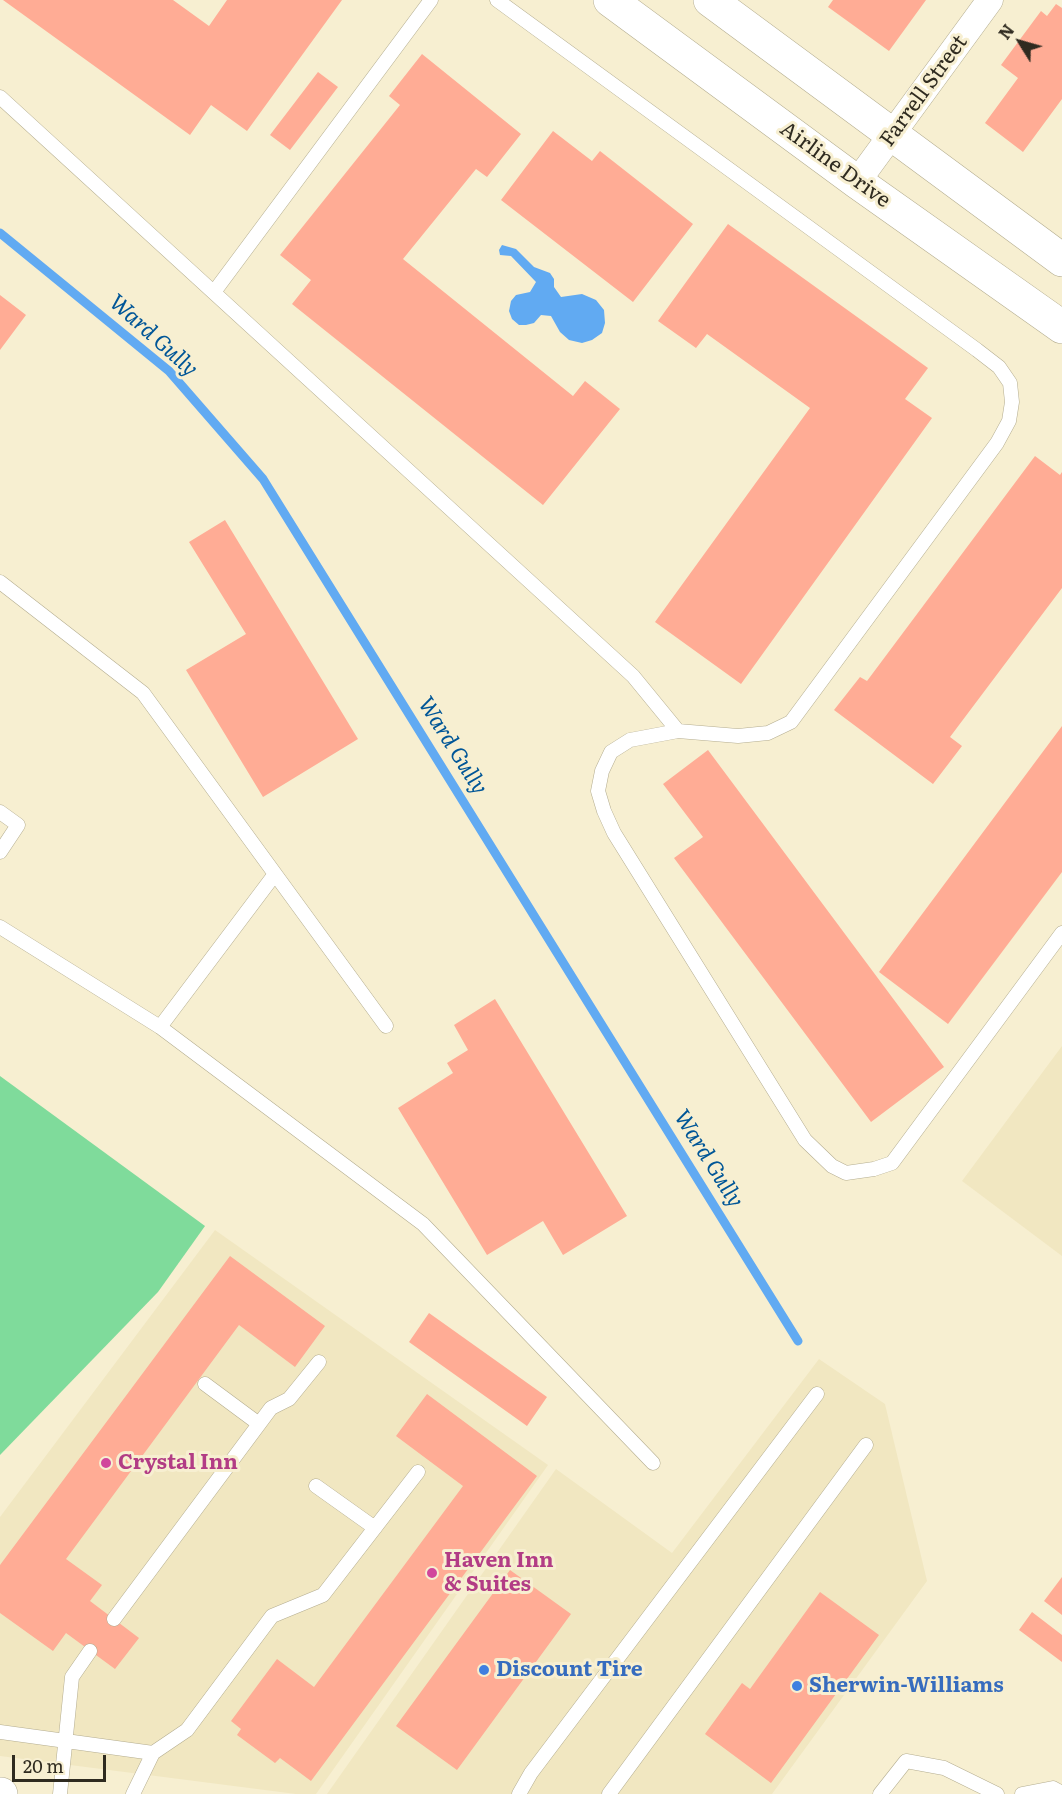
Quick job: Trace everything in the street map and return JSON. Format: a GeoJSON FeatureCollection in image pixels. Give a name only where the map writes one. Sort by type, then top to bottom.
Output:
{"type":"FeatureCollection","features":[{"type":"Feature","properties":{"kind":"main road","name":"Airline Drive"},"geometry":{"type":"LineString","coordinates":[[610,0],[857,182],[1062,327]]}},
{"type":"Feature","properties":{"kind":"main road"},"geometry":{"type":"LineString","coordinates":[[710,0],[891,136],[1062,260]]}},
{"type":"Feature","properties":{"kind":"street","name":"Farrell Street"},"geometry":{"type":"LineString","coordinates":[[857,182],[990,0]]}},
{"type":"Feature","properties":{"kind":"lane"},"geometry":{"type":"LineString","coordinates":[[214,292],[431,0]]}},
{"type":"Feature","properties":{"kind":"lane"},"geometry":{"type":"LineString","coordinates":[[497,0],[977,350],[999,367],[1010,383],[1012,402],[1009,421],[997,443],[791,722],[768,733],[738,735],[678,732],[630,740],[611,752],[602,771],[598,791],[614,833],[806,1140],[832,1166],[846,1173],[874,1169],[892,1163],[1062,933]]}},
{"type":"Feature","properties":{"kind":"lane"},"geometry":{"type":"LineString","coordinates":[[0,97],[633,676],[678,732]]}},
{"type":"Feature","properties":{"kind":"lane"},"geometry":{"type":"LineString","coordinates":[[0,582],[143,693],[386,1026]]}},
{"type":"Feature","properties":{"kind":"lane"},"geometry":{"type":"LineString","coordinates":[[0,812],[18,825],[0,852]]}},
{"type":"Feature","properties":{"kind":"lane"},"geometry":{"type":"LineString","coordinates":[[160,1028],[275,874]]}},
{"type":"Feature","properties":{"kind":"lane"},"geometry":{"type":"LineString","coordinates":[[0,927],[160,1028],[423,1224],[653,1463]]}},
{"type":"Feature","properties":{"kind":"lane"},"geometry":{"type":"LineString","coordinates":[[114,1619],[271,1408],[290,1399],[319,1362]]}},
{"type":"Feature","properties":{"kind":"lane"},"geometry":{"type":"LineString","coordinates":[[205,1384],[259,1424]]}},
{"type":"Feature","properties":{"kind":"lane"},"geometry":{"type":"LineString","coordinates":[[519,1794],[531,1773],[817,1394]]}},
{"type":"Feature","properties":{"kind":"lane"},"geometry":{"type":"LineString","coordinates":[[609,1794],[866,1444]]}},
{"type":"Feature","properties":{"kind":"lane"},"geometry":{"type":"LineString","coordinates":[[133,1794],[153,1753],[187,1730],[272,1616],[323,1595],[418,1472]]}},
{"type":"Feature","properties":{"kind":"lane"},"geometry":{"type":"LineString","coordinates":[[316,1486],[375,1528]]}},
{"type":"Feature","properties":{"kind":"lane"},"geometry":{"type":"LineString","coordinates":[[60,1794],[72,1677],[90,1651]]}},
{"type":"Feature","properties":{"kind":"lane"},"geometry":{"type":"LineString","coordinates":[[0,1732],[65,1739],[153,1753]]}},
{"type":"Feature","properties":{"kind":"lane"},"geometry":{"type":"LineString","coordinates":[[880,1794],[906,1761],[944,1768],[997,1794]]}},
{"type":"Feature","properties":{"kind":"lane"},"geometry":{"type":"LineString","coordinates":[[1022,1794],[1053,1788],[1062,1793]]}},
{"type":"Feature","properties":{"kind":"shaded area"},"geometry":{"type":"Polygon","coordinates":[[[1062,1046],[1062,1256],[962,1181],[1062,1046]]]}},
{"type":"Feature","properties":{"kind":"shaded area"},"geometry":{"type":"Polygon","coordinates":[[[215,1230],[548,1465],[316,1794],[296,1794],[0,1756],[0,1517],[215,1230]]]}},
{"type":"Feature","properties":{"kind":"shaded area"},"geometry":{"type":"Polygon","coordinates":[[[819,1359],[885,1404],[927,1581],[772,1794],[327,1794],[556,1469],[672,1553],[819,1359]]]}},
{"type":"Feature","properties":{"kind":"green space"},"geometry":{"type":"Polygon","coordinates":[[[0,1076],[205,1226],[158,1292],[0,1455],[0,1076]]]}},
{"type":"Feature","properties":{"kind":"water"},"geometry":{"type":"Polygon","coordinates":[[[502,245],[516,249],[534,267],[550,273],[554,279],[554,287],[561,297],[582,294],[596,300],[604,310],[605,323],[602,333],[582,343],[569,340],[560,332],[551,316],[541,315],[534,323],[526,325],[519,325],[512,319],[509,311],[511,301],[516,295],[530,292],[536,282],[511,256],[500,255],[499,250],[502,245]]]}},
{"type":"Feature","properties":{"kind":"building"},"geometry":{"type":"Polygon","coordinates":[[[3,0],[173,0],[209,26],[227,0],[342,0],[247,131],[211,105],[190,135],[3,0]]]}},
{"type":"Feature","properties":{"kind":"building"},"geometry":{"type":"Polygon","coordinates":[[[833,0],[926,0],[889,51],[828,7],[833,0]]]}},
{"type":"Feature","properties":{"kind":"building"},"geometry":{"type":"Polygon","coordinates":[[[1056,4],[1062,8],[1062,99],[1023,152],[985,123],[1018,78],[1001,65],[1041,11],[1047,16],[1056,4]]]}},
{"type":"Feature","properties":{"kind":"building"},"geometry":{"type":"Polygon","coordinates":[[[422,54],[521,134],[487,177],[476,169],[403,259],[573,396],[585,381],[620,409],[543,505],[292,304],[311,280],[280,255],[400,105],[389,96],[422,54]]]}},
{"type":"Feature","properties":{"kind":"building"},"geometry":{"type":"Polygon","coordinates":[[[318,72],[338,87],[290,150],[270,135],[318,72]]]}},
{"type":"Feature","properties":{"kind":"building"},"geometry":{"type":"Polygon","coordinates":[[[553,131],[592,161],[600,151],[693,224],[633,302],[501,200],[553,131]]]}},
{"type":"Feature","properties":{"kind":"building"},"geometry":{"type":"Polygon","coordinates":[[[728,224],[928,368],[905,399],[932,418],[741,684],[655,622],[810,408],[707,334],[696,348],[658,321],[728,224]]]}},
{"type":"Feature","properties":{"kind":"building"},"geometry":{"type":"Polygon","coordinates":[[[0,295],[26,315],[0,350],[0,295]]]}},
{"type":"Feature","properties":{"kind":"building"},"geometry":{"type":"Polygon","coordinates":[[[1035,456],[1060,475],[1062,472],[1062,588],[950,737],[962,746],[933,784],[834,710],[860,677],[867,681],[1035,456]]]}},
{"type":"Feature","properties":{"kind":"building"},"geometry":{"type":"Polygon","coordinates":[[[225,520],[358,739],[263,797],[186,670],[246,634],[189,542],[225,520]]]}},
{"type":"Feature","properties":{"kind":"building"},"geometry":{"type":"Polygon","coordinates":[[[1062,726],[1062,872],[948,1024],[879,972],[1062,726]]]}},
{"type":"Feature","properties":{"kind":"building"},"geometry":{"type":"Polygon","coordinates":[[[708,750],[944,1067],[871,1122],[674,858],[703,837],[663,784],[708,750]]]}},
{"type":"Feature","properties":{"kind":"building"},"geometry":{"type":"Polygon","coordinates":[[[495,999],[627,1216],[563,1255],[543,1221],[487,1255],[398,1108],[453,1073],[447,1063],[468,1050],[454,1025],[495,999]]]}},
{"type":"Feature","properties":{"kind":"building","name":"Crystal Inn"},"geometry":{"type":"Polygon","coordinates":[[[230,1256],[325,1326],[295,1367],[239,1325],[66,1559],[102,1585],[90,1601],[139,1638],[115,1669],[66,1633],[53,1651],[0,1613],[0,1565],[230,1256]]]}},
{"type":"Feature","properties":{"kind":"building"},"geometry":{"type":"Polygon","coordinates":[[[429,1313],[547,1397],[527,1426],[409,1342],[429,1313]]]}},
{"type":"Feature","properties":{"kind":"building","name":"Haven Inn & Suites"},"geometry":{"type":"Polygon","coordinates":[[[427,1394],[537,1476],[311,1781],[280,1758],[275,1763],[237,1735],[241,1729],[231,1721],[277,1659],[314,1687],[463,1486],[396,1436],[427,1394]]]}},
{"type":"Feature","properties":{"kind":"building","name":"Discount Tire"},"geometry":{"type":"Polygon","coordinates":[[[510,1570],[571,1614],[457,1770],[396,1726],[510,1570]]]}},
{"type":"Feature","properties":{"kind":"building"},"geometry":{"type":"Polygon","coordinates":[[[1062,1577],[1062,1615],[1044,1601],[1062,1577]]]}},
{"type":"Feature","properties":{"kind":"building","name":"Sherwin-Williams"},"geometry":{"type":"Polygon","coordinates":[[[820,1592],[879,1635],[771,1783],[705,1734],[742,1683],[750,1689],[820,1592]]]}},
{"type":"Feature","properties":{"kind":"building"},"geometry":{"type":"Polygon","coordinates":[[[1032,1612],[1062,1635],[1062,1662],[1019,1630],[1032,1612]]]}},
{"type":"Feature","properties":{"kind":"waterway","name":"Ward Gully"},"geometry":{"type":"LineString","coordinates":[[0,233],[169,371],[263,479],[798,1341]]}},
{"type":"Feature","properties":{"kind":"place","name":"Crystal Inn"},"geometry":{"type":"Point","coordinates":[106,1463]}},
{"type":"Feature","properties":{"kind":"place","name":"Haven Inn & Suites"},"geometry":{"type":"Point","coordinates":[432,1573]}},
{"type":"Feature","properties":{"kind":"place","name":"Discount Tire"},"geometry":{"type":"Point","coordinates":[484,1670]}},
{"type":"Feature","properties":{"kind":"place","name":"Sherwin-Williams"},"geometry":{"type":"Point","coordinates":[797,1686]}}]}
